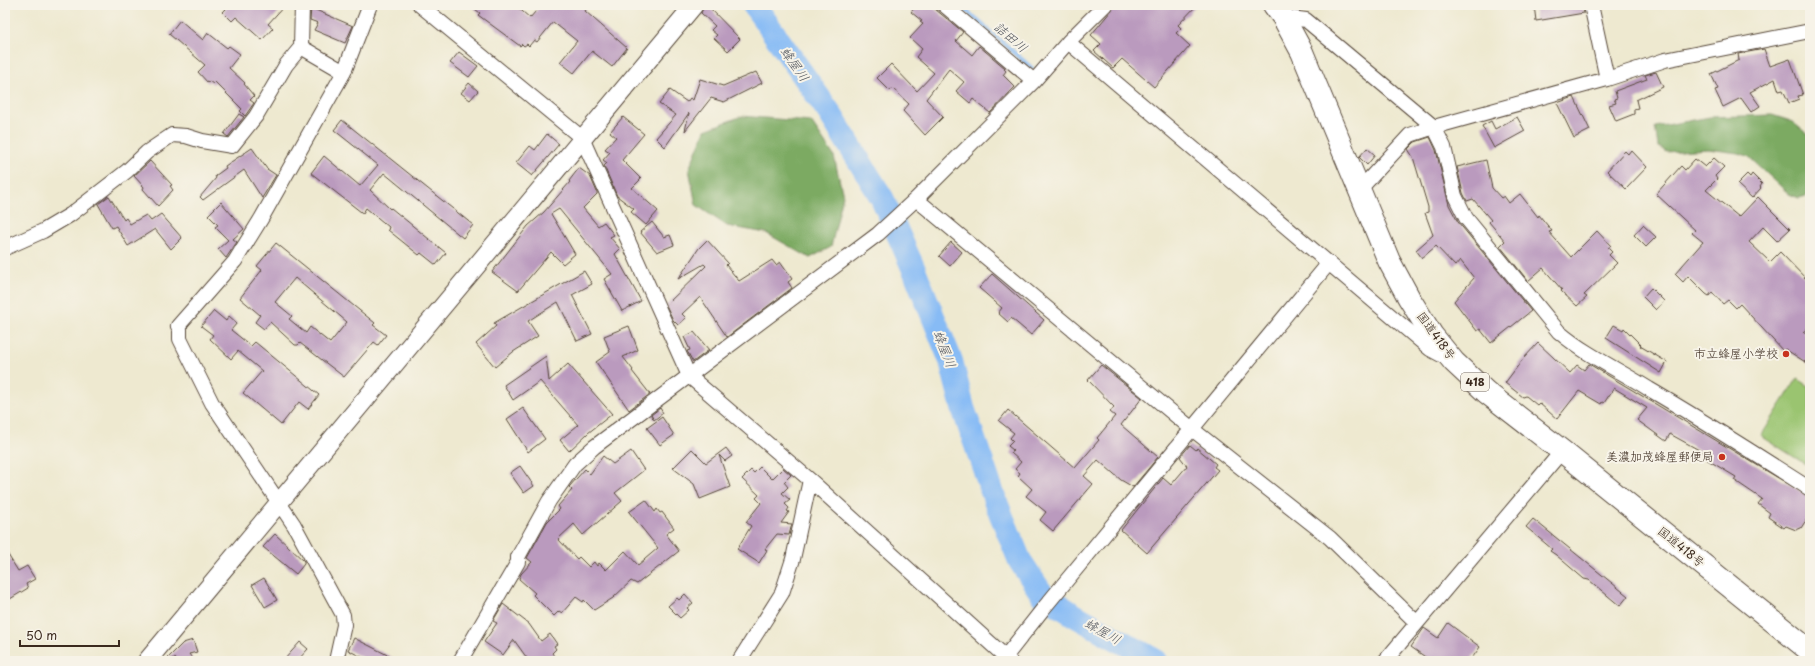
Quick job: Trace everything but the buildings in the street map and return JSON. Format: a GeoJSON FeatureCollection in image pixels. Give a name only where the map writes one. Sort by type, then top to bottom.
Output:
{"type":"FeatureCollection","features":[{"type":"Feature","properties":{"kind":"highway","name":"国道418号"},"geometry":{"type":"LineString","coordinates":[[1279,11],[1302,52],[1389,261],[1432,335],[1454,362],[1486,392],[1562,451],[1810,652]]}},
{"type":"Feature","properties":{"kind":"street"},"geometry":{"type":"LineString","coordinates":[[5,248],[42,231],[70,215],[128,171],[147,152],[172,135],[186,136],[202,141],[232,146],[256,116],[286,65],[301,47],[302,5]]}},
{"type":"Feature","properties":{"kind":"street"},"geometry":{"type":"LineString","coordinates":[[336,661],[344,625],[343,615],[294,525],[212,403],[180,339],[180,329],[178,326],[235,261],[261,219],[344,72],[370,5]]}},
{"type":"Feature","properties":{"kind":"street"},"geometry":{"type":"LineString","coordinates":[[420,5],[582,138],[689,376],[810,480],[1006,660],[1043,609],[1329,262]]}},
{"type":"Feature","properties":{"kind":"street"},"geometry":{"type":"LineString","coordinates":[[147,661],[278,502],[694,5]]}},
{"type":"Feature","properties":{"kind":"street"},"geometry":{"type":"LineString","coordinates":[[944,5],[1034,81]]}},
{"type":"Feature","properties":{"kind":"street"},"geometry":{"type":"LineString","coordinates":[[460,661],[518,562],[518,557],[550,501],[575,464],[594,447],[878,234],[1034,81],[1068,42],[1105,5]]}},
{"type":"Feature","properties":{"kind":"street"},"geometry":{"type":"LineString","coordinates":[[1591,5],[1607,79]]}},
{"type":"Feature","properties":{"kind":"street"},"geometry":{"type":"LineString","coordinates":[[1279,11],[1306,20],[1434,126],[1444,147],[1455,196],[1466,218],[1559,332],[1577,347],[1605,362],[1738,442],[1810,489]]}},
{"type":"Feature","properties":{"kind":"street"},"geometry":{"type":"LineString","coordinates":[[1360,189],[1410,135],[1434,126],[1607,79],[1665,60],[1810,31]]}},
{"type":"Feature","properties":{"kind":"street"},"geometry":{"type":"LineString","coordinates":[[1068,42],[1329,262],[1430,350],[1454,362]]}},
{"type":"Feature","properties":{"kind":"street"},"geometry":{"type":"LineString","coordinates":[[301,47],[344,72]]}},
{"type":"Feature","properties":{"kind":"street"},"geometry":{"type":"LineString","coordinates":[[911,203],[1330,538],[1417,623]]}},
{"type":"Feature","properties":{"kind":"street"},"geometry":{"type":"LineString","coordinates":[[1385,661],[1562,451]]}},
{"type":"Feature","properties":{"kind":"street"},"geometry":{"type":"LineString","coordinates":[[739,661],[782,592],[793,559],[810,480]]}},
{"type":"Feature","properties":{"kind":"green space"},"geometry":{"type":"Polygon","coordinates":[[[1772,115],[1791,121],[1810,136],[1810,195],[1799,198],[1789,194],[1748,156],[1738,153],[1708,149],[1666,152],[1658,146],[1655,127],[1710,117],[1772,115]]]}},
{"type":"Feature","properties":{"kind":"green space"},"geometry":{"type":"Polygon","coordinates":[[[742,116],[811,122],[834,156],[843,196],[831,247],[810,258],[766,233],[727,226],[696,205],[689,169],[705,130],[742,116]]]}},
{"type":"Feature","properties":{"kind":"green space"},"geometry":{"type":"Polygon","coordinates":[[[1797,379],[1810,387],[1810,467],[1761,436],[1797,379]]]}},
{"type":"Feature","properties":{"kind":"waterway","name":"蜂屋川"},"geometry":{"type":"LineString","coordinates":[[754,5],[829,112],[882,198],[915,272],[951,361],[963,408],[995,500],[1020,561],[1042,594],[1074,615],[1156,661]]}},
{"type":"Feature","properties":{"kind":"waterway","name":"詰田川"},"geometry":{"type":"LineString","coordinates":[[960,5],[1032,68]]}},
{"type":"Feature","properties":{"kind":"place","name":"市立蜂屋小学校"},"geometry":{"type":"Point","coordinates":[1786,354]}},
{"type":"Feature","properties":{"kind":"place","name":"美濃加茂蜂屋郵便局"},"geometry":{"type":"Point","coordinates":[1722,457]}}]}
